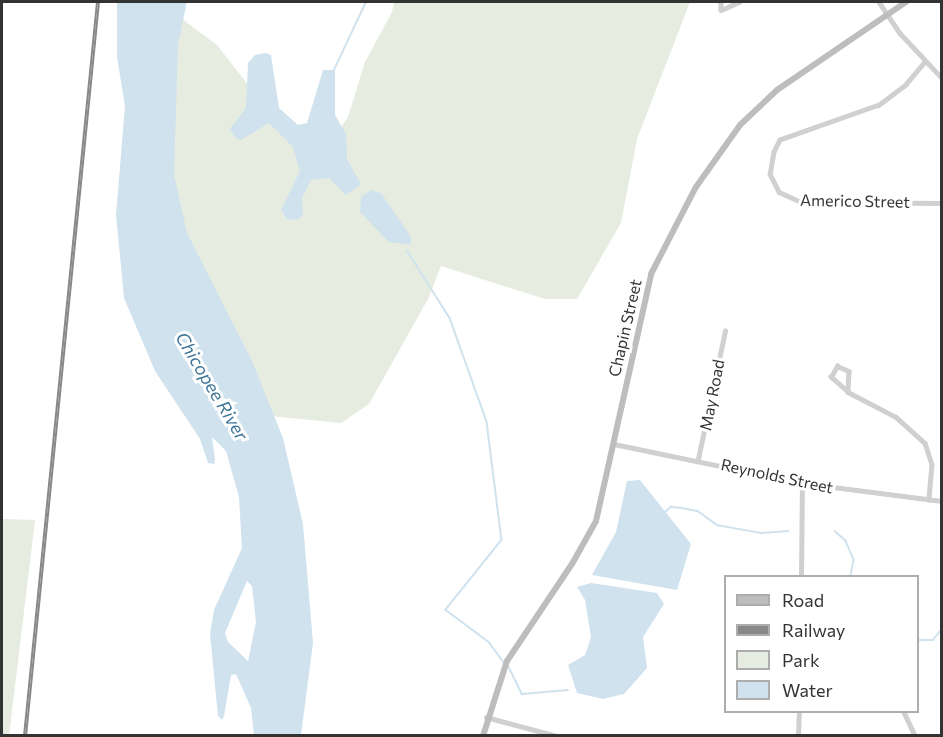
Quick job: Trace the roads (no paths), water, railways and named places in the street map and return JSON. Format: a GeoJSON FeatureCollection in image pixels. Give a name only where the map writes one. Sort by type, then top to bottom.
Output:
{"type":"FeatureCollection","features":[{"type":"Feature","properties":{"kind":"main road","name":"Chapin Street"},"geometry":{"type":"LineString","coordinates":[[483,735],[486,717],[503,668],[591,531],[614,444],[651,274],[708,169],[740,125],[777,90],[906,2]]}},
{"type":"Feature","properties":{"kind":"street"},"geometry":{"type":"LineString","coordinates":[[721,2],[722,10],[739,2]]}},
{"type":"Feature","properties":{"kind":"street"},"geometry":{"type":"LineString","coordinates":[[879,2],[925,62],[942,78]]}},
{"type":"Feature","properties":{"kind":"street","name":"Americo Street"},"geometry":{"type":"LineString","coordinates":[[925,62],[906,85],[879,105],[780,140],[774,152],[770,174],[779,192],[801,202],[942,203]]}},
{"type":"Feature","properties":{"kind":"street","name":"May Road"},"geometry":{"type":"LineString","coordinates":[[698,459],[725,331]]}},
{"type":"Feature","properties":{"kind":"street"},"geometry":{"type":"LineString","coordinates":[[848,392],[849,371],[837,366],[831,377],[848,392],[896,417],[925,443],[932,464],[929,500]]}},
{"type":"Feature","properties":{"kind":"street","name":"Reynolds Street"},"geometry":{"type":"LineString","coordinates":[[614,444],[698,459],[802,483],[942,501]]}},
{"type":"Feature","properties":{"kind":"street"},"geometry":{"type":"LineString","coordinates":[[801,575],[802,483]]}},
{"type":"Feature","properties":{"kind":"street"},"geometry":{"type":"LineString","coordinates":[[798,735],[799,713]]}},
{"type":"Feature","properties":{"kind":"street"},"geometry":{"type":"LineString","coordinates":[[905,713],[915,735]]}},
{"type":"Feature","properties":{"kind":"street"},"geometry":{"type":"LineString","coordinates":[[486,717],[557,735]]}},
{"type":"Feature","properties":{"kind":"water","name":"Chicopee River"},"geometry":{"type":"Polygon","coordinates":[[[117,2],[187,2],[178,44],[174,175],[187,233],[252,361],[283,438],[303,524],[313,643],[301,735],[254,735],[251,708],[236,674],[231,675],[222,720],[218,716],[210,634],[214,610],[242,548],[239,497],[226,451],[212,437],[215,460],[214,464],[208,463],[200,439],[155,371],[124,298],[116,215],[125,106],[117,57],[117,2]],[[247,581],[225,633],[228,642],[248,661],[256,622],[252,586],[247,581]]]}},
{"type":"Feature","properties":{"kind":"water"},"geometry":{"type":"Polygon","coordinates":[[[266,53],[271,55],[279,108],[298,125],[307,123],[323,70],[335,70],[335,115],[346,134],[347,159],[361,184],[346,195],[329,178],[311,180],[302,198],[303,215],[296,220],[287,219],[281,210],[300,171],[293,147],[269,123],[241,140],[236,139],[230,129],[246,108],[248,63],[255,55],[266,53]]]}},
{"type":"Feature","properties":{"kind":"water"},"geometry":{"type":"Polygon","coordinates":[[[371,190],[381,193],[411,237],[411,245],[389,242],[360,212],[361,197],[371,190]]]}},
{"type":"Feature","properties":{"kind":"water"},"geometry":{"type":"Polygon","coordinates":[[[640,480],[691,544],[677,590],[592,575],[616,532],[627,481],[640,480]]]}},
{"type":"Feature","properties":{"kind":"water"},"geometry":{"type":"Polygon","coordinates":[[[591,583],[657,593],[664,604],[643,637],[647,668],[624,694],[603,699],[577,693],[568,665],[585,655],[591,637],[585,600],[577,587],[591,583]]]}},
{"type":"Feature","properties":{"kind":"waterway"},"geometry":{"type":"LineString","coordinates":[[334,70],[366,2]]}},
{"type":"Feature","properties":{"kind":"waterway"},"geometry":{"type":"LineString","coordinates":[[407,250],[450,318],[487,422],[502,540],[446,610],[489,642],[505,664]]}},
{"type":"Feature","properties":{"kind":"waterway"},"geometry":{"type":"LineString","coordinates":[[665,512],[671,507],[682,508],[698,511],[717,525],[761,533],[788,531]]}},
{"type":"Feature","properties":{"kind":"waterway"},"geometry":{"type":"LineString","coordinates":[[835,531],[846,541],[854,560],[851,575]]}},
{"type":"Feature","properties":{"kind":"waterway"},"geometry":{"type":"LineString","coordinates":[[919,640],[933,640],[942,629]]}},
{"type":"Feature","properties":{"kind":"waterway"},"geometry":{"type":"LineString","coordinates":[[509,667],[522,694],[568,690]]}},
{"type":"Feature","properties":{"kind":"railway"},"geometry":{"type":"LineString","coordinates":[[25,736],[98,2]]}}]}
